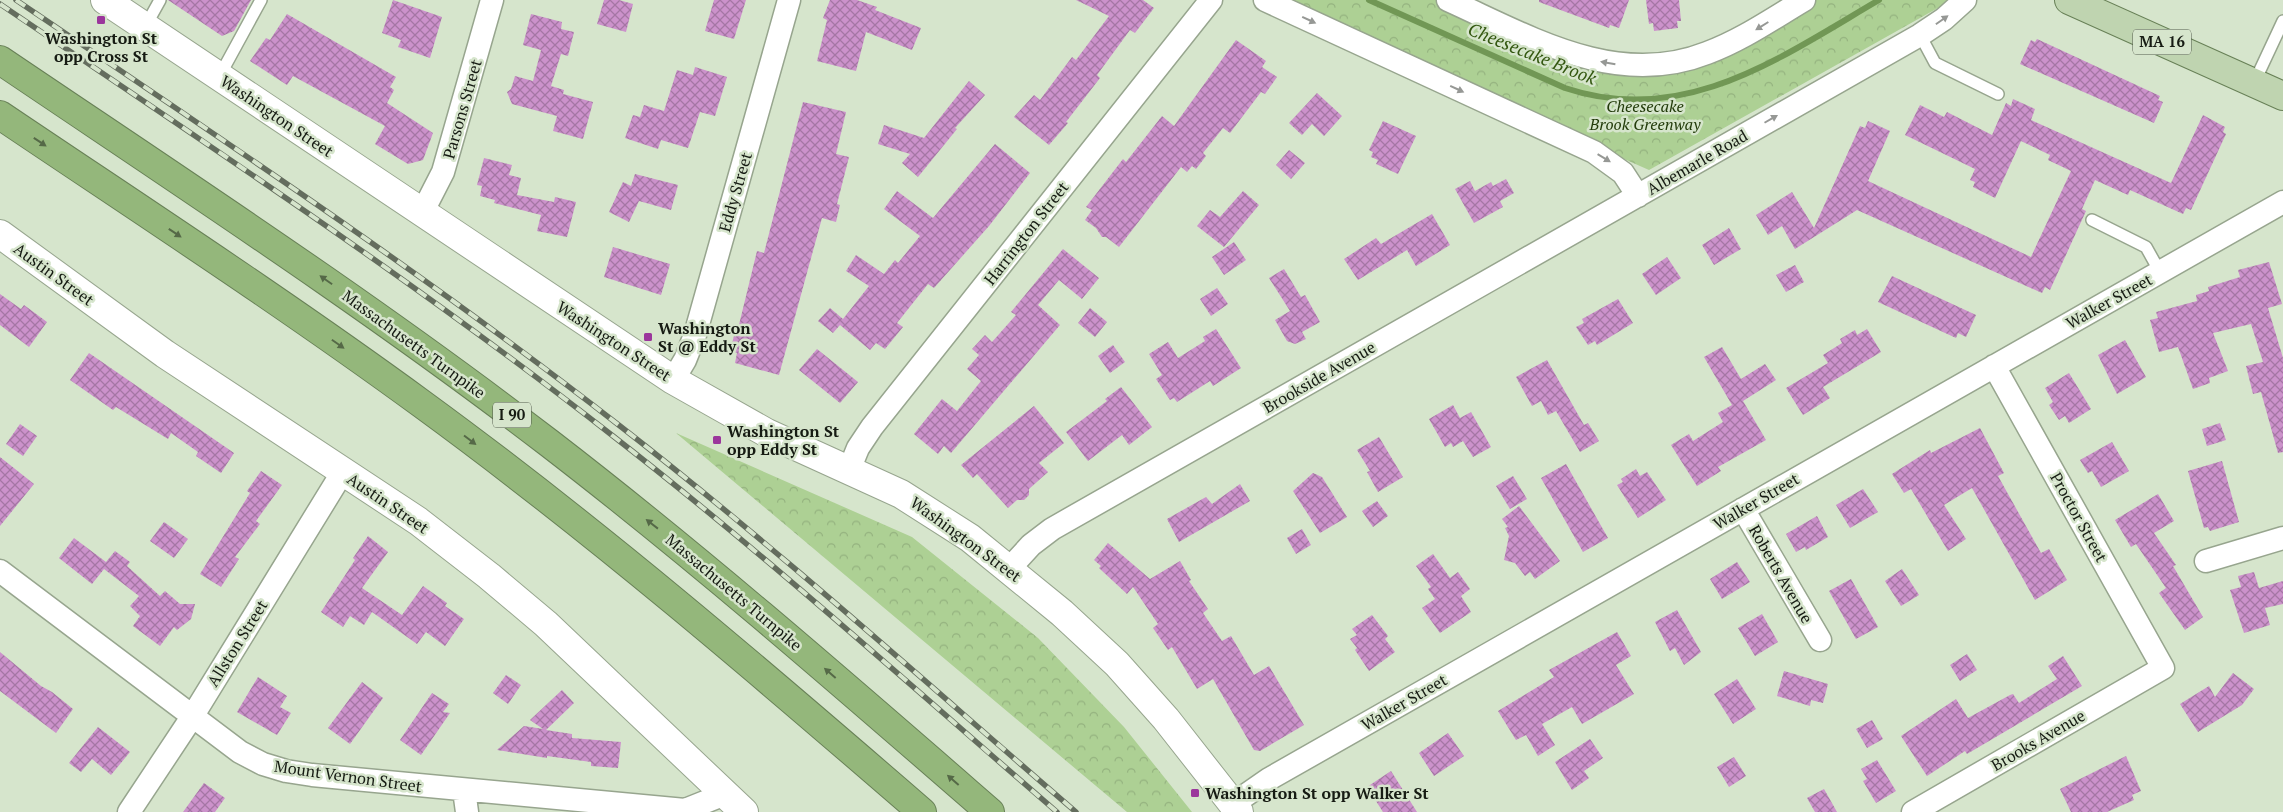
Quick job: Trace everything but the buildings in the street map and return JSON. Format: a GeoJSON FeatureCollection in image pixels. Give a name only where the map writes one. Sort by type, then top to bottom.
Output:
{"type":"FeatureCollection","features":[{"type":"Feature","properties":{"kind":"highway","name":"Massachusetts Turnpike"},"geometry":{"type":"LineString","coordinates":[[0,60],[325,280],[548,442],[726,585],[990,812]]}},
{"type":"Feature","properties":{"kind":"highway","name":"I 90"},"geometry":{"type":"LineString","coordinates":[[0,114],[296,314],[475,444],[661,590],[922,812]]}},
{"type":"Feature","properties":{"kind":"main road","name":"Washington Street"},"geometry":{"type":"LineString","coordinates":[[104,0],[422,214],[674,380],[767,433],[885,486],[925,508],[1009,569],[1077,626],[1117,664],[1166,719],[1236,808]]}},
{"type":"Feature","properties":{"kind":"main road","name":"MA 16"},"geometry":{"type":"LineString","coordinates":[[2070,0],[2283,96]]}},
{"type":"Feature","properties":{"kind":"main road","name":"Austin Street"},"geometry":{"type":"LineString","coordinates":[[0,234],[165,354],[418,522],[525,606],[735,803]]}},
{"type":"Feature","properties":{"kind":"street","name":"Parsons Street"},"geometry":{"type":"LineString","coordinates":[[422,214],[444,172],[492,0]]}},
{"type":"Feature","properties":{"kind":"street","name":"Eddy Street"},"geometry":{"type":"LineString","coordinates":[[674,380],[695,335],[789,0]]}},
{"type":"Feature","properties":{"kind":"street","name":"Harrington Street"},"geometry":{"type":"LineString","coordinates":[[848,470],[858,448],[872,427],[1211,0]]}},
{"type":"Feature","properties":{"kind":"street","name":"Albemarle Road"},"geometry":{"type":"LineString","coordinates":[[1265,0],[1594,152],[1623,173],[1638,196],[1920,35],[1944,20],[1965,0]]}},
{"type":"Feature","properties":{"kind":"street"},"geometry":{"type":"LineString","coordinates":[[1448,0],[1539,41],[1588,59],[1625,66],[1649,66],[1683,61],[1718,49],[1751,33],[1804,0]]}},
{"type":"Feature","properties":{"kind":"street","name":"Brookside Avenue"},"geometry":{"type":"LineString","coordinates":[[1009,569],[1030,545],[1052,529],[1638,196]]}},
{"type":"Feature","properties":{"kind":"street","name":"Walker Street"},"geometry":{"type":"LineString","coordinates":[[1236,808],[1277,774],[2283,202]]}},
{"type":"Feature","properties":{"kind":"street","name":"Proctor Street"},"geometry":{"type":"LineString","coordinates":[[1994,366],[2163,668]]}},
{"type":"Feature","properties":{"kind":"street","name":"Allston Street"},"geometry":{"type":"LineString","coordinates":[[129,812],[192,717],[342,472]]}},
{"type":"Feature","properties":{"kind":"street","name":"Roberts Avenue"},"geometry":{"type":"LineString","coordinates":[[1743,508],[1820,640]]}},
{"type":"Feature","properties":{"kind":"street"},"geometry":{"type":"LineString","coordinates":[[2206,561],[2283,538]]}},
{"type":"Feature","properties":{"kind":"street","name":"Mount Vernon Street"},"geometry":{"type":"LineString","coordinates":[[0,571],[240,752],[264,764],[286,771],[465,801],[685,810],[735,803]]}},
{"type":"Feature","properties":{"kind":"street","name":"Brooks Avenue"},"geometry":{"type":"LineString","coordinates":[[1913,812],[2163,668]]}},
{"type":"Feature","properties":{"kind":"lane"},"geometry":{"type":"LineString","coordinates":[[145,27],[160,0]]}},
{"type":"Feature","properties":{"kind":"lane"},"geometry":{"type":"LineString","coordinates":[[219,77],[261,0]]}},
{"type":"Feature","properties":{"kind":"lane"},"geometry":{"type":"LineString","coordinates":[[2254,83],[2283,21]]}},
{"type":"Feature","properties":{"kind":"lane"},"geometry":{"type":"LineString","coordinates":[[1920,35],[1935,63],[1998,94]]}},
{"type":"Feature","properties":{"kind":"lane"},"geometry":{"type":"LineString","coordinates":[[2092,220],[2146,247],[2160,272]]}},
{"type":"Feature","properties":{"kind":"green space","name":"Cheesecake Brook Greenway"},"geometry":{"type":"Polygon","coordinates":[[[1264,0],[1452,0],[1576,55],[1683,61],[1798,0],[1947,0],[1945,4],[1649,170],[1264,0]]]}},
{"type":"Feature","properties":{"kind":"green space"},"geometry":{"type":"Polygon","coordinates":[[[676,433],[912,537],[1038,638],[1124,727],[1192,812],[1127,812],[676,433]]]}},
{"type":"Feature","properties":{"kind":"waterway","name":"Cheesecake Brook"},"geometry":{"type":"LineString","coordinates":[[1369,0],[1565,88],[1609,98],[1650,99],[1691,93],[1730,80],[1768,63],[1879,0]]}},
{"type":"Feature","properties":{"kind":"railway"},"geometry":{"type":"LineString","coordinates":[[16,0],[245,155],[397,261],[620,426],[793,567],[1076,812]]}},
{"type":"Feature","properties":{"kind":"railway"},"geometry":{"type":"LineString","coordinates":[[0,4],[310,215],[539,379],[726,527],[1057,812]]}},
{"type":"Feature","properties":{"kind":"place","name":"Washington St opp Cross St"},"geometry":{"type":"Point","coordinates":[101,20]}},
{"type":"Feature","properties":{"kind":"place","name":"Washington St @ Eddy St"},"geometry":{"type":"Point","coordinates":[648,337]}},
{"type":"Feature","properties":{"kind":"place","name":"Washington St opp Eddy St"},"geometry":{"type":"Point","coordinates":[717,440]}},
{"type":"Feature","properties":{"kind":"place","name":"Washington St opp Walker St"},"geometry":{"type":"Point","coordinates":[1195,793]}}]}
